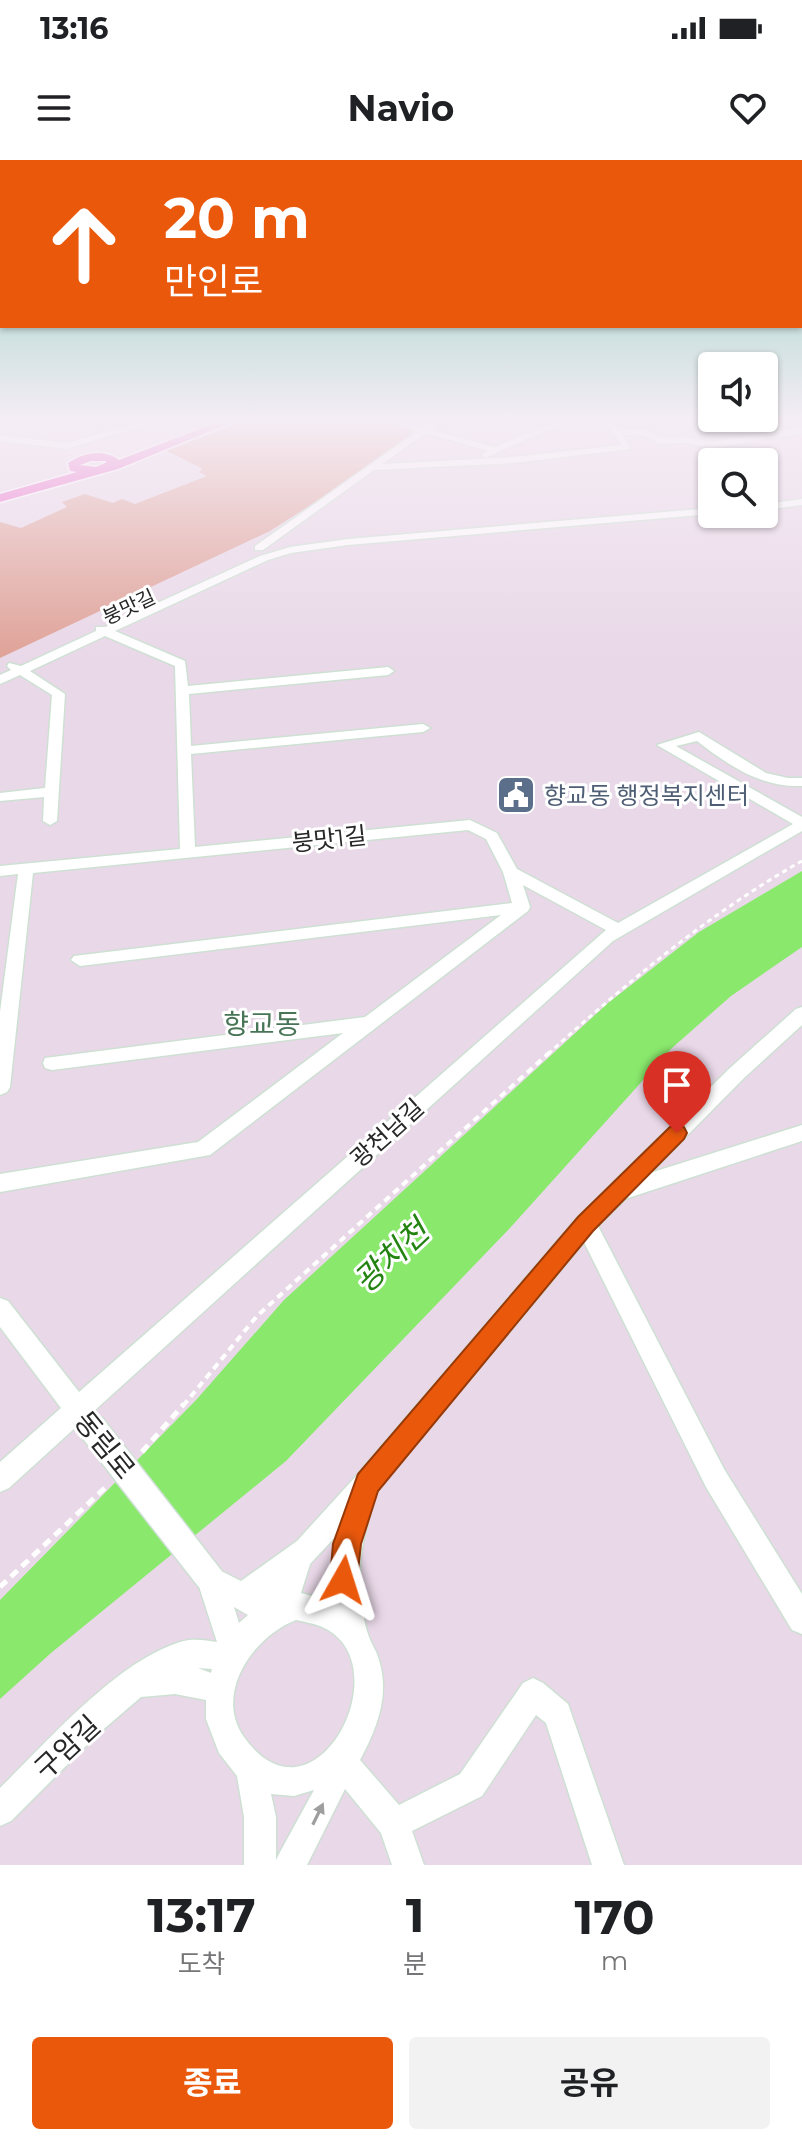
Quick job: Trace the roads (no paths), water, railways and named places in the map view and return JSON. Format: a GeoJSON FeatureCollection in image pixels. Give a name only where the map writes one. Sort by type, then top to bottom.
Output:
{"type":"FeatureCollection","features":[{"type":"Feature","properties":{"kind":"street","name":"붕맛길"},"geometry":{"type":"LineString","coordinates":[[277,554],[286,542],[331,503]]}},
{"type":"Feature","properties":{"kind":"street","name":"붕맛길"},"geometry":{"type":"LineString","coordinates":[[259,548],[323,536],[698,503]]}},
{"type":"Feature","properties":{"kind":"street","name":"붕맛길"},"geometry":{"type":"LineString","coordinates":[[0,680],[277,554],[348,542],[698,512]]}},
{"type":"Feature","properties":{"kind":"street","name":"붕맛길"},"geometry":{"type":"LineString","coordinates":[[304,527],[323,536]]}},
{"type":"Feature","properties":{"kind":"street","name":"붕맛길"},"geometry":{"type":"LineString","coordinates":[[3,665],[304,527]]}},
{"type":"Feature","properties":{"kind":"street"},"geometry":{"type":"LineString","coordinates":[[91,625],[181,664],[188,853]]}},
{"type":"Feature","properties":{"kind":"street"},"geometry":{"type":"LineString","coordinates":[[3,665],[20,671],[59,694],[50,821]]}},
{"type":"Feature","properties":{"kind":"street"},"geometry":{"type":"LineString","coordinates":[[181,691],[388,671]]}},
{"type":"Feature","properties":{"kind":"street"},"geometry":{"type":"LineString","coordinates":[[184,751],[423,728]]}},
{"type":"Feature","properties":{"kind":"street"},"geometry":{"type":"LineString","coordinates":[[802,782],[789,784],[754,771],[730,759],[699,736],[664,745],[802,824]]}},
{"type":"Feature","properties":{"kind":"street"},"geometry":{"type":"LineString","coordinates":[[0,797],[52,792]]}},
{"type":"Feature","properties":{"kind":"street","name":"광천남길"},"geometry":{"type":"LineString","coordinates":[[0,1479],[83,1417],[619,930],[802,824]]}},
{"type":"Feature","properties":{"kind":"street","name":"붕맛1길"},"geometry":{"type":"LineString","coordinates":[[0,871],[470,825],[492,836],[511,872],[522,907]]}},
{"type":"Feature","properties":{"kind":"street"},"geometry":{"type":"LineString","coordinates":[[0,1087],[26,869]]}},
{"type":"Feature","properties":{"kind":"street"},"geometry":{"type":"LineString","coordinates":[[511,872],[619,930]]}},
{"type":"Feature","properties":{"kind":"street"},"geometry":{"type":"LineString","coordinates":[[80,960],[522,907]]}},
{"type":"Feature","properties":{"kind":"street"},"geometry":{"type":"LineString","coordinates":[[0,1183],[203,1149],[522,907]]}},
{"type":"Feature","properties":{"kind":"street"},"geometry":{"type":"LineString","coordinates":[[244,1596],[298,1559],[367,1483],[586,1224],[737,1073],[802,1014]]}},
{"type":"Feature","properties":{"kind":"street"},"geometry":{"type":"LineString","coordinates":[[52,1063],[370,1022]]}},
{"type":"Feature","properties":{"kind":"street"},"geometry":{"type":"LineString","coordinates":[[617,1193],[802,1133]]}},
{"type":"Feature","properties":{"kind":"street"},"geometry":{"type":"LineString","coordinates":[[586,1224],[715,1478],[802,1620]]}},
{"type":"Feature","properties":{"kind":"street","name":"동림로"},"geometry":{"type":"LineString","coordinates":[[0,1309],[211,1580]]}},
{"type":"Feature","properties":{"kind":"street"},"geometry":{"type":"LineString","coordinates":[[354,1635],[343,1580],[350,1531],[367,1483]]}},
{"type":"Feature","properties":{"kind":"street"},"geometry":{"type":"LineString","coordinates":[[277,1611],[298,1559]]}},
{"type":"Feature","properties":{"kind":"street"},"geometry":{"type":"LineString","coordinates":[[211,1580],[277,1611]]}},
{"type":"Feature","properties":{"kind":"street"},"geometry":{"type":"LineString","coordinates":[[211,1580],[232,1655]]}},
{"type":"Feature","properties":{"kind":"street"},"geometry":{"type":"LineString","coordinates":[[307,1607],[331,1614],[354,1635],[363,1650],[369,1674],[370,1700],[363,1727],[350,1751],[332,1769],[310,1780],[282,1783],[257,1773],[237,1754],[224,1728],[221,1692],[232,1655],[247,1632],[277,1611],[307,1607]]}},
{"type":"Feature","properties":{"kind":"street","name":"구암길"},"geometry":{"type":"LineString","coordinates":[[0,1810],[155,1670],[180,1656],[232,1655]]}},
{"type":"Feature","properties":{"kind":"street"},"geometry":{"type":"LineString","coordinates":[[136,1684],[174,1676],[221,1692]]}},
{"type":"Feature","properties":{"kind":"street"},"geometry":{"type":"LineString","coordinates":[[394,1824],[471,1785],[533,1693],[558,1714],[608,1865]]}},
{"type":"Feature","properties":{"kind":"street"},"geometry":{"type":"LineString","coordinates":[[341,1760],[394,1824],[408,1865]]}},
{"type":"Feature","properties":{"kind":"street"},"geometry":{"type":"LineString","coordinates":[[290,1865],[324,1803],[341,1760]]}},
{"type":"Feature","properties":{"kind":"street"},"geometry":{"type":"LineString","coordinates":[[251,1768],[260,1817],[260,1865]]}},
{"type":"Feature","properties":{"kind":"water","name":"광치천"},"geometry":{"type":"Polygon","coordinates":[[[802,871],[802,947],[731,996],[672,1048],[510,1228],[286,1461],[51,1653],[0,1699],[0,1600],[197,1399],[284,1300],[608,1003],[699,932],[802,871]]]}},
{"type":"Feature","properties":{"kind":"place","name":"향교동 행정복지센터"},"geometry":{"type":"Point","coordinates":[516,795]}},
{"type":"Feature","properties":{"kind":"district","name":"향교동"},"geometry":{"type":"Point","coordinates":[262,1024]}}]}
